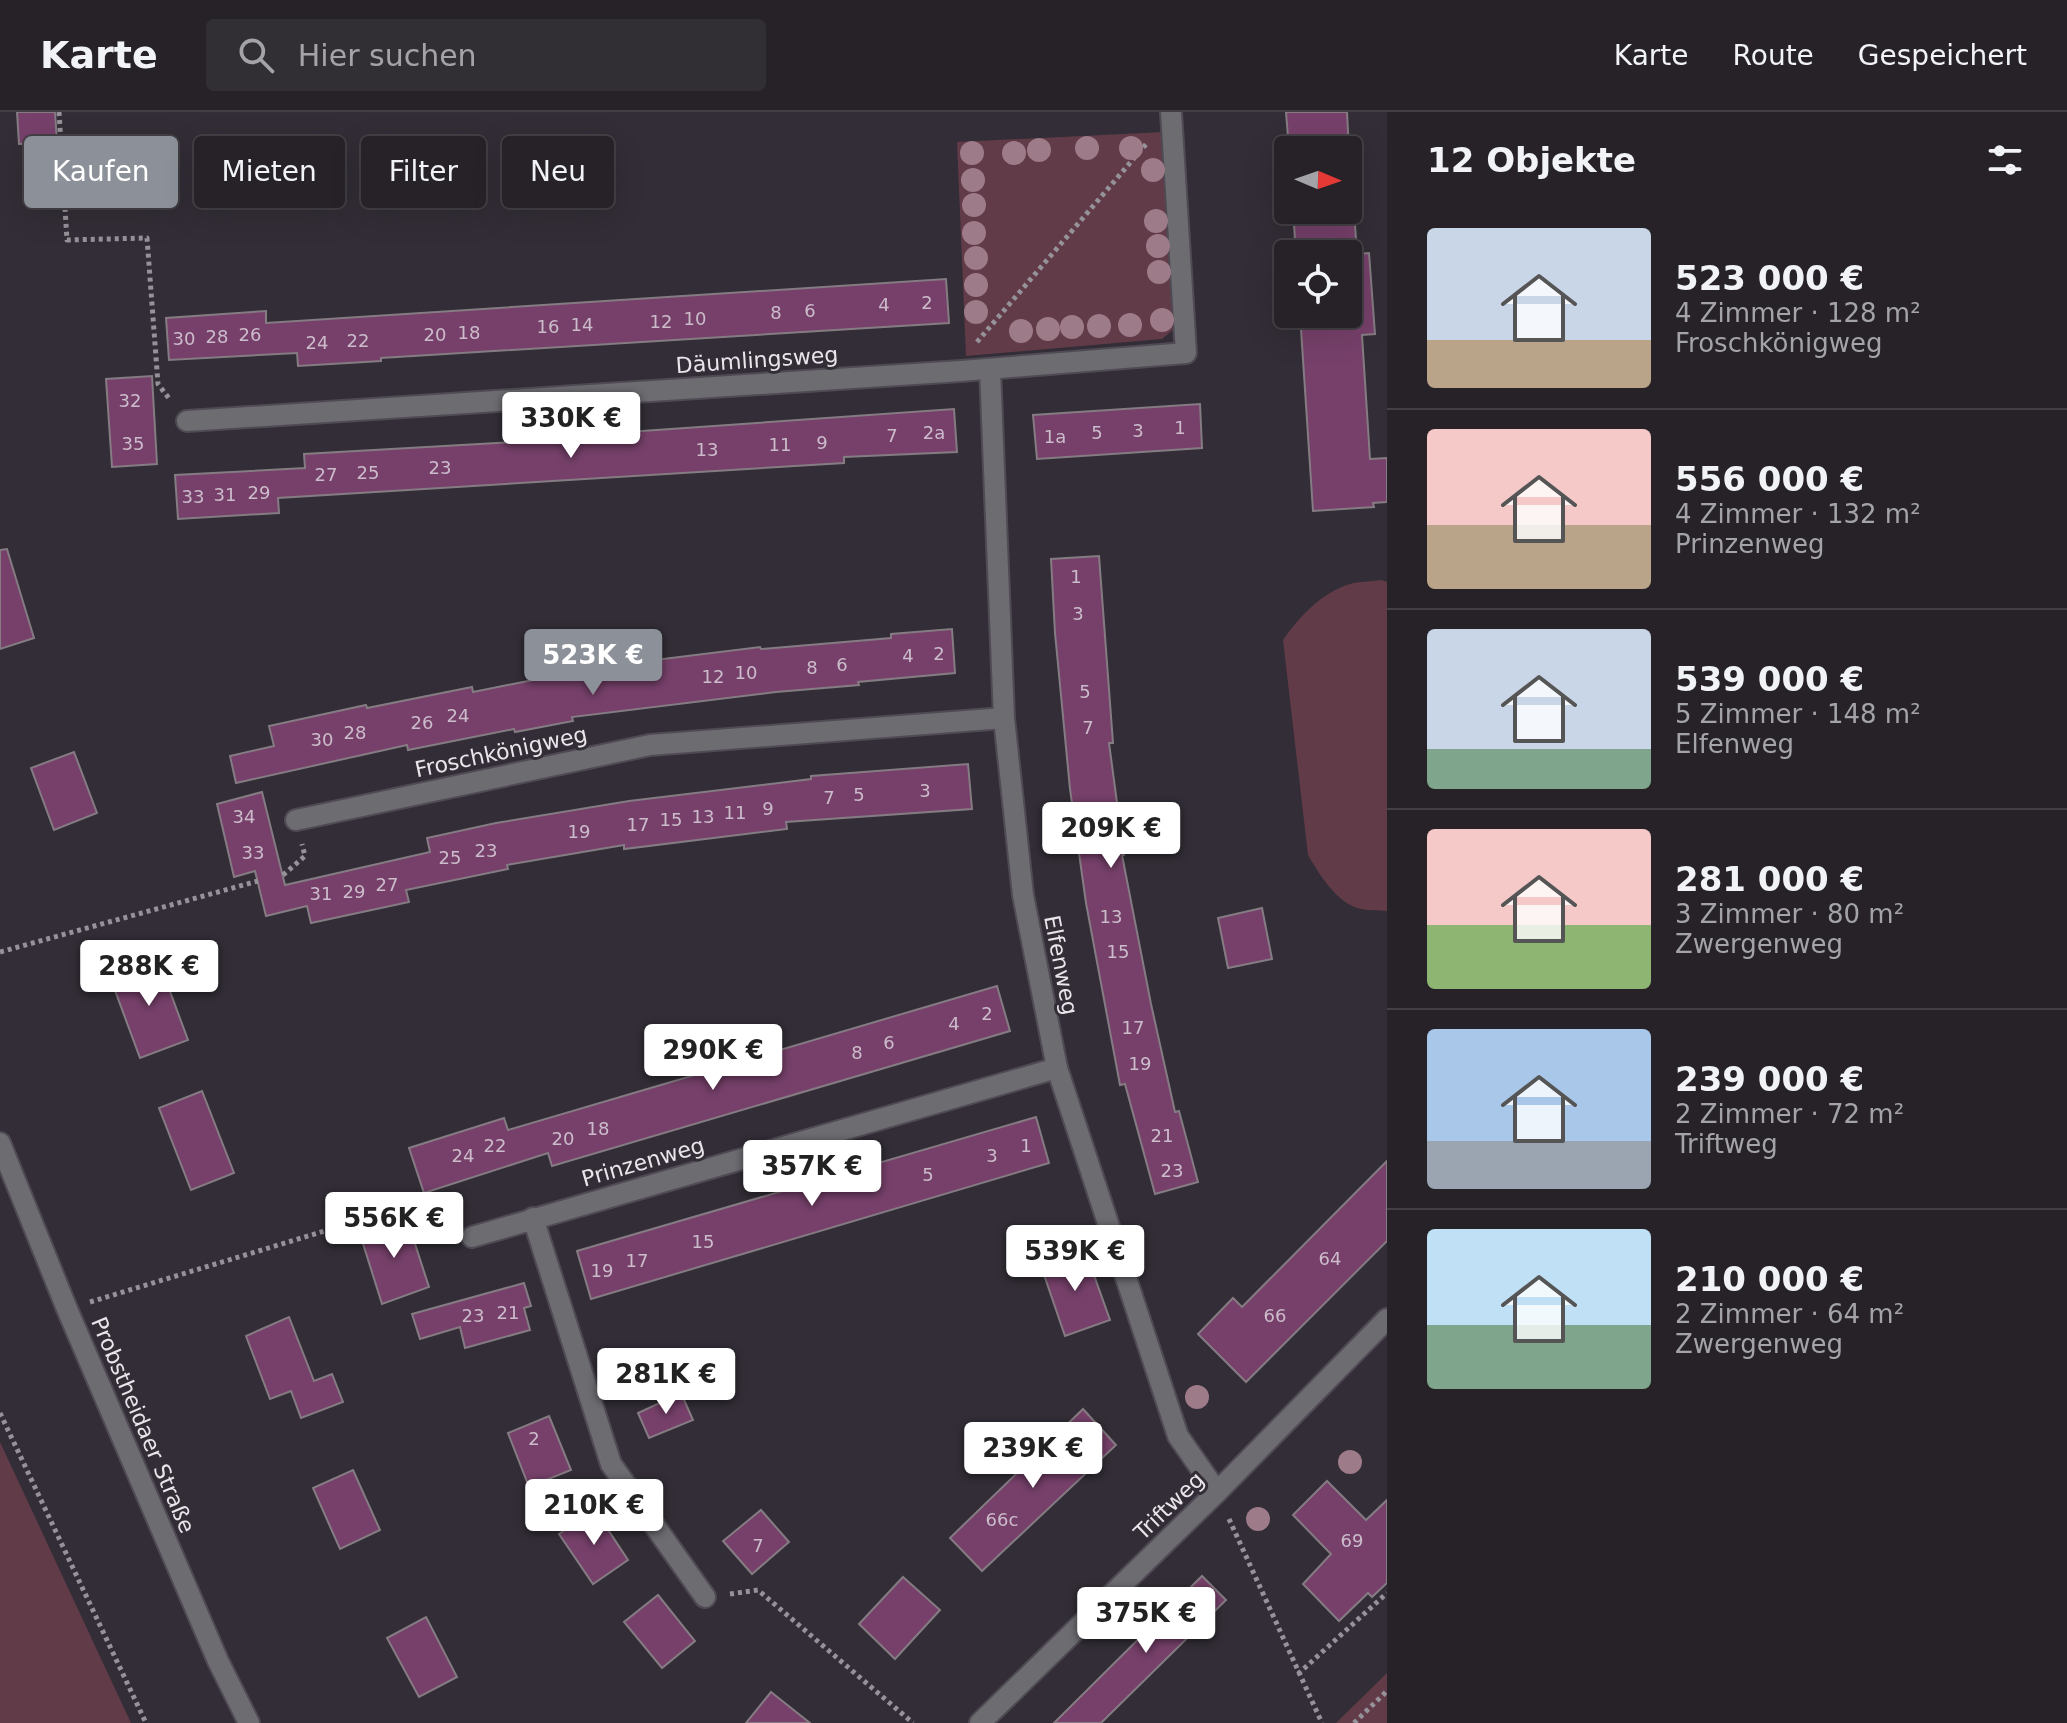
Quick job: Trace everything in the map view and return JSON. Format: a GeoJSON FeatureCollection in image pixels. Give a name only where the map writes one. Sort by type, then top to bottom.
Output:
{"type":"FeatureCollection","features":[{"type":"Feature","properties":{"kind":"street","name":"Däumlingsweg"},"geometry":{"type":"LineString","coordinates":[[187,421],[1186,353],[1172,114]]}},
{"type":"Feature","properties":{"kind":"street","name":"Elfenweg"},"geometry":{"type":"LineString","coordinates":[[984,369],[1004,718],[1023,895],[1057,1068],[1178,1436],[1217,1492]]}},
{"type":"Feature","properties":{"kind":"street","name":"Froschkönigweg"},"geometry":{"type":"LineString","coordinates":[[296,820],[650,745],[1004,718]]}},
{"type":"Feature","properties":{"kind":"street","name":"Prinzenweg"},"geometry":{"type":"LineString","coordinates":[[472,1237],[1057,1068]]}},
{"type":"Feature","properties":{"kind":"street","name":"Probstheidaer Straße"},"geometry":{"type":"LineString","coordinates":[[0,1143],[67,1309],[218,1661],[249,1723]]}},
{"type":"Feature","properties":{"kind":"street"},"geometry":{"type":"LineString","coordinates":[[533,1218],[611,1464],[705,1597]]}},
{"type":"Feature","properties":{"kind":"street","name":"Triftweg"},"geometry":{"type":"LineString","coordinates":[[980,1723],[1217,1492],[1387,1319]]}},
{"type":"Feature","properties":{"kind":"path"},"geometry":{"type":"LineString","coordinates":[[59,112],[67,240],[147,238],[158,384],[187,421]]}},
{"type":"Feature","properties":{"kind":"path"},"geometry":{"type":"LineString","coordinates":[[984,369],[976,343],[1172,114]]}},
{"type":"Feature","properties":{"kind":"path"},"geometry":{"type":"LineString","coordinates":[[283,875],[305,856],[296,820]]}},
{"type":"Feature","properties":{"kind":"path"},"geometry":{"type":"LineString","coordinates":[[0,952],[258,881]]}},
{"type":"Feature","properties":{"kind":"path"},"geometry":{"type":"LineString","coordinates":[[404,1207],[437,1214],[472,1237]]}},
{"type":"Feature","properties":{"kind":"path"},"geometry":{"type":"LineString","coordinates":[[67,1309],[384,1213]]}},
{"type":"Feature","properties":{"kind":"path"},"geometry":{"type":"LineString","coordinates":[[0,1413],[146,1723]]}},
{"type":"Feature","properties":{"kind":"path"},"geometry":{"type":"LineString","coordinates":[[1217,1492],[1322,1723]]}},
{"type":"Feature","properties":{"kind":"path"},"geometry":{"type":"LineString","coordinates":[[705,1597],[758,1590],[913,1723]]}},
{"type":"Feature","properties":{"kind":"path"},"geometry":{"type":"LineString","coordinates":[[1298,1674],[1387,1593]]}},
{"type":"Feature","properties":{"kind":"path"},"geometry":{"type":"LineString","coordinates":[[1354,1723],[1387,1691]]}},
{"type":"Feature","properties":{"kind":"shaded area"},"geometry":{"type":"Polygon","coordinates":[[[1164,132],[1174,329],[1162,339],[966,356],[957,142],[1164,132]]]}},
{"type":"Feature","properties":{"kind":"shaded area"},"geometry":{"type":"Polygon","coordinates":[[[1387,582],[1387,911],[1361,909],[1344,901],[1308,855],[1283,640],[1304,615],[1330,593],[1354,583],[1387,582]]]}},
{"type":"Feature","properties":{"kind":"shaded area"},"geometry":{"type":"Polygon","coordinates":[[[0,1442],[131,1723],[0,1723],[0,1442]]]}},
{"type":"Feature","properties":{"kind":"shaded area"},"geometry":{"type":"Polygon","coordinates":[[[1387,1673],[1387,1723],[1336,1723],[1387,1673]]]}},
{"type":"Feature","properties":{"kind":"building"},"geometry":{"type":"Polygon","coordinates":[[[17,112],[55,112],[57,136],[24,136],[24,144],[19,144],[17,112]]]}},
{"type":"Feature","properties":{"kind":"building"},"geometry":{"type":"Polygon","coordinates":[[[1286,112],[1347,112],[1348,136],[1288,136],[1286,112]]]}},
{"type":"Feature","properties":{"kind":"building"},"geometry":{"type":"Polygon","coordinates":[[[1294,224],[1355,224],[1356,240],[1295,240],[1294,224]]]}},
{"type":"Feature","properties":{"kind":"building"},"geometry":{"type":"Polygon","coordinates":[[[1369,253],[1375,334],[1362,335],[1370,459],[1387,458],[1387,502],[1373,503],[1374,507],[1313,511],[1301,328],[1362,328],[1362,254],[1369,253]]]}},
{"type":"Feature","properties":{"kind":"building"},"geometry":{"type":"Polygon","coordinates":[[[946,279],[949,323],[381,358],[381,361],[298,366],[297,353],[169,360],[166,318],[266,311],[266,323],[946,279]]]}},
{"type":"Feature","properties":{"kind":"building"},"geometry":{"type":"Polygon","coordinates":[[[152,376],[157,464],[112,467],[106,379],[152,376]]]}},
{"type":"Feature","properties":{"kind":"building"},"geometry":{"type":"Polygon","coordinates":[[[1200,404],[1202,448],[1037,459],[1033,415],[1200,404]]]}},
{"type":"Feature","properties":{"kind":"building"},"geometry":{"type":"Polygon","coordinates":[[[954,409],[957,452],[844,457],[844,463],[278,498],[279,513],[178,519],[175,475],[305,468],[304,454],[531,441],[954,409]]]}},
{"type":"Feature","properties":{"kind":"building"},"geometry":{"type":"Polygon","coordinates":[[[7,549],[34,638],[0,649],[0,550],[7,549]]]}},
{"type":"Feature","properties":{"kind":"building"},"geometry":{"type":"Polygon","coordinates":[[[1099,556],[1113,743],[1109,743],[1122,855],[1175,1112],[1179,1111],[1198,1182],[1155,1194],[1125,1084],[1120,1085],[1086,903],[1070,789],[1055,633],[1051,559],[1099,556]]]}},
{"type":"Feature","properties":{"kind":"building"},"geometry":{"type":"Polygon","coordinates":[[[952,629],[955,673],[572,717],[573,721],[515,732],[514,729],[408,750],[407,745],[236,783],[230,756],[274,746],[269,726],[366,705],[367,708],[472,687],[473,692],[598,667],[760,647],[891,638],[891,634],[952,629]]]}},
{"type":"Feature","properties":{"kind":"building"},"geometry":{"type":"Polygon","coordinates":[[[74,752],[97,813],[54,830],[31,768],[74,752]]]}},
{"type":"Feature","properties":{"kind":"building"},"geometry":{"type":"Polygon","coordinates":[[[968,764],[972,809],[786,822],[787,829],[624,849],[624,845],[507,865],[508,869],[406,890],[409,902],[311,923],[307,906],[266,916],[255,871],[234,877],[217,804],[262,792],[285,885],[430,852],[427,838],[496,823],[629,801],[811,779],[811,776],[968,764]]]}},
{"type":"Feature","properties":{"kind":"building"},"geometry":{"type":"Polygon","coordinates":[[[1262,908],[1272,959],[1228,968],[1218,918],[1262,908]]]}},
{"type":"Feature","properties":{"kind":"building"},"geometry":{"type":"Polygon","coordinates":[[[158,959],[188,1040],[140,1058],[110,977],[158,959]]]}},
{"type":"Feature","properties":{"kind":"building"},"geometry":{"type":"Polygon","coordinates":[[[997,986],[1010,1031],[552,1166],[548,1153],[424,1193],[409,1148],[504,1118],[508,1130],[997,986]]]}},
{"type":"Feature","properties":{"kind":"building"},"geometry":{"type":"Polygon","coordinates":[[[202,1091],[234,1173],[191,1190],[159,1108],[202,1091]]]}},
{"type":"Feature","properties":{"kind":"building"},"geometry":{"type":"Polygon","coordinates":[[[1036,1117],[1049,1163],[591,1299],[577,1251],[1036,1117]]]}},
{"type":"Feature","properties":{"kind":"building"},"geometry":{"type":"Polygon","coordinates":[[[1387,1161],[1387,1241],[1246,1382],[1198,1334],[1233,1298],[1242,1307],[1387,1161]]]}},
{"type":"Feature","properties":{"kind":"building"},"geometry":{"type":"Polygon","coordinates":[[[406,1216],[429,1287],[382,1304],[359,1231],[406,1216]]]}},
{"type":"Feature","properties":{"kind":"building"},"geometry":{"type":"Polygon","coordinates":[[[1085,1250],[1110,1320],[1065,1336],[1041,1266],[1085,1250]]]}},
{"type":"Feature","properties":{"kind":"building"},"geometry":{"type":"Polygon","coordinates":[[[524,1283],[531,1306],[524,1308],[530,1330],[465,1348],[460,1327],[420,1339],[412,1314],[524,1283]]]}},
{"type":"Feature","properties":{"kind":"building"},"geometry":{"type":"Polygon","coordinates":[[[289,1317],[314,1381],[332,1374],[343,1402],[301,1418],[291,1391],[270,1399],[246,1336],[289,1317]]]}},
{"type":"Feature","properties":{"kind":"building"},"geometry":{"type":"Polygon","coordinates":[[[681,1393],[693,1420],[649,1438],[638,1413],[681,1393]]]}},
{"type":"Feature","properties":{"kind":"building"},"geometry":{"type":"Polygon","coordinates":[[[1083,1409],[1116,1445],[982,1571],[950,1538],[1083,1409]]]}},
{"type":"Feature","properties":{"kind":"building"},"geometry":{"type":"Polygon","coordinates":[[[549,1416],[571,1470],[529,1487],[508,1433],[549,1416]]]}},
{"type":"Feature","properties":{"kind":"building"},"geometry":{"type":"Polygon","coordinates":[[[353,1470],[380,1530],[340,1549],[313,1488],[353,1470]]]}},
{"type":"Feature","properties":{"kind":"building"},"geometry":{"type":"Polygon","coordinates":[[[1327,1481],[1366,1520],[1387,1500],[1387,1583],[1372,1597],[1368,1593],[1339,1621],[1303,1584],[1331,1554],[1293,1515],[1327,1481]]]}},
{"type":"Feature","properties":{"kind":"building"},"geometry":{"type":"Polygon","coordinates":[[[595,1510],[628,1560],[593,1584],[559,1534],[595,1510]]]}},
{"type":"Feature","properties":{"kind":"building"},"geometry":{"type":"Polygon","coordinates":[[[761,1510],[789,1542],[752,1574],[723,1541],[761,1510]]]}},
{"type":"Feature","properties":{"kind":"building"},"geometry":{"type":"Polygon","coordinates":[[[1202,1576],[1226,1600],[1101,1723],[1054,1723],[1202,1576]]]}},
{"type":"Feature","properties":{"kind":"building"},"geometry":{"type":"Polygon","coordinates":[[[903,1577],[940,1610],[895,1659],[859,1624],[903,1577]]]}},
{"type":"Feature","properties":{"kind":"building"},"geometry":{"type":"Polygon","coordinates":[[[658,1595],[695,1641],[662,1668],[624,1622],[658,1595]]]}},
{"type":"Feature","properties":{"kind":"building"},"geometry":{"type":"Polygon","coordinates":[[[426,1617],[457,1677],[419,1697],[387,1638],[426,1617]]]}},
{"type":"Feature","properties":{"kind":"building"},"geometry":{"type":"Polygon","coordinates":[[[771,1692],[810,1723],[746,1723],[771,1692]]]}}]}
